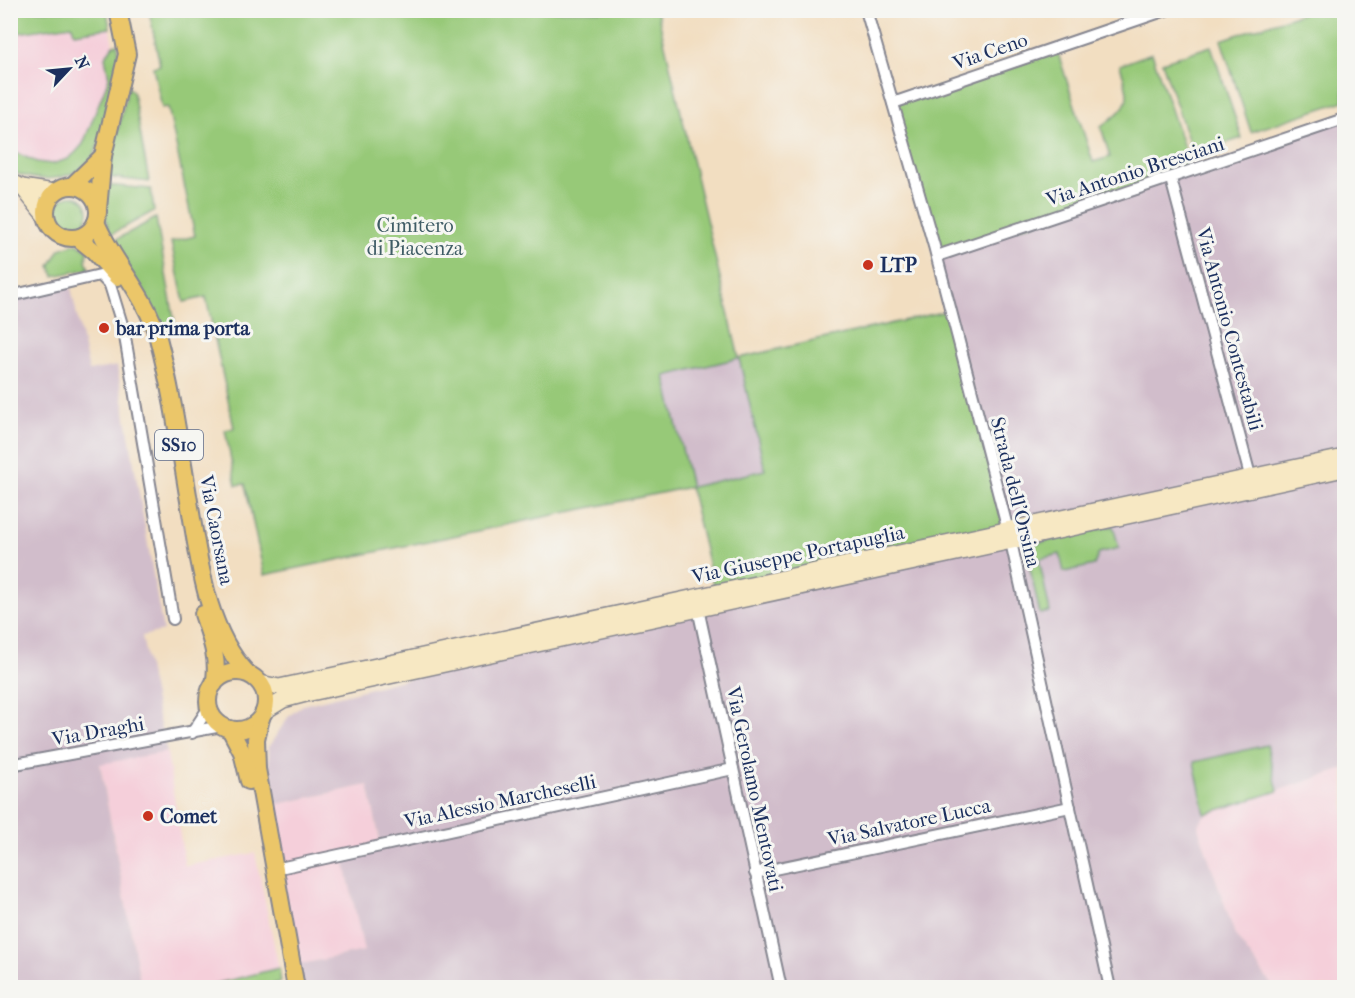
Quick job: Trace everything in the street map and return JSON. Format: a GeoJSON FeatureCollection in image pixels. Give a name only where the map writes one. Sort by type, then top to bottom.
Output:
{"type":"FeatureCollection","features":[{"type":"Feature","properties":{"kind":"main road"},"geometry":{"type":"LineString","coordinates":[[78,238],[92,229],[97,216],[103,156],[127,54],[119,12]]}},
{"type":"Feature","properties":{"kind":"main road"},"geometry":{"type":"LineString","coordinates":[[73,185],[92,170],[103,156]]}},
{"type":"Feature","properties":{"kind":"main road","name":"SS10"},"geometry":{"type":"LineString","coordinates":[[16,184],[54,192],[73,185],[87,190],[97,202],[97,216]]}},
{"type":"Feature","properties":{"kind":"main road","name":"SS10"},"geometry":{"type":"LineString","coordinates":[[16,184],[45,216],[54,231],[61,236],[78,238]]}},
{"type":"Feature","properties":{"kind":"main road"},"geometry":{"type":"LineString","coordinates":[[45,216],[49,199],[54,192]]}},
{"type":"Feature","properties":{"kind":"main road","name":"Via Caorsana"},"geometry":{"type":"LineString","coordinates":[[97,216],[106,243],[141,298],[158,337],[202,577],[225,645],[232,657],[253,678]]}},
{"type":"Feature","properties":{"kind":"main road","name":"Via Caorsana"},"geometry":{"type":"LineString","coordinates":[[78,238],[94,250],[115,274],[134,305],[149,340],[192,581],[215,655],[217,674],[214,684]]}},
{"type":"Feature","properties":{"kind":"main road","name":"Via Giuseppe Portapuglia"},"geometry":{"type":"LineString","coordinates":[[253,678],[279,687],[697,603],[1252,483],[1344,457]]}},
{"type":"Feature","properties":{"kind":"main road","name":"Via Giuseppe Portapuglia"},"geometry":{"type":"LineString","coordinates":[[1252,483],[1344,470]]}},
{"type":"Feature","properties":{"kind":"main road","name":"Via Giuseppe Portapuglia"},"geometry":{"type":"LineString","coordinates":[[263,714],[283,700],[306,694],[697,603]]}},
{"type":"Feature","properties":{"kind":"main road"},"geometry":{"type":"LineString","coordinates":[[214,684],[229,673],[253,678]]}},
{"type":"Feature","properties":{"kind":"main road","name":"SS10"},"geometry":{"type":"LineString","coordinates":[[253,678],[267,701],[256,739],[257,769],[296,987]]}},
{"type":"Feature","properties":{"kind":"main road","name":"SS10"},"geometry":{"type":"LineString","coordinates":[[209,707],[208,699],[214,684]]}},
{"type":"Feature","properties":{"kind":"main road"},"geometry":{"type":"LineString","coordinates":[[209,707],[216,721],[226,728],[246,764],[285,987]]}},
{"type":"Feature","properties":{"kind":"main road"},"geometry":{"type":"LineString","coordinates":[[226,728],[247,729],[263,714]]}},
{"type":"Feature","properties":{"kind":"street","name":"Strada dell'Orsina"},"geometry":{"type":"LineString","coordinates":[[866,10],[937,256],[1010,536],[1110,987]]}},
{"type":"Feature","properties":{"kind":"street","name":"Via Ceno"},"geometry":{"type":"LineString","coordinates":[[892,103],[1166,10]]}},
{"type":"Feature","properties":{"kind":"street","name":"Via Antonio Bresciani"},"geometry":{"type":"LineString","coordinates":[[937,256],[1344,119]]}},
{"type":"Feature","properties":{"kind":"street","name":"Via Antonio Contestabili"},"geometry":{"type":"LineString","coordinates":[[1171,179],[1252,483]]}},
{"type":"Feature","properties":{"kind":"street"},"geometry":{"type":"LineString","coordinates":[[10,296],[100,275],[110,285],[124,332],[173,619]]}},
{"type":"Feature","properties":{"kind":"street","name":"Via Gerolamo Mentovati"},"geometry":{"type":"LineString","coordinates":[[697,603],[781,987]]}},
{"type":"Feature","properties":{"kind":"street"},"geometry":{"type":"LineString","coordinates":[[192,733],[209,707]]}},
{"type":"Feature","properties":{"kind":"street","name":"Via Draghi"},"geometry":{"type":"LineString","coordinates":[[10,765],[226,728]]}},
{"type":"Feature","properties":{"kind":"street","name":"Via Alessio Marcheselli"},"geometry":{"type":"LineString","coordinates":[[275,868],[733,769]]}},
{"type":"Feature","properties":{"kind":"street","name":"Via Salvatore Lucca"},"geometry":{"type":"LineString","coordinates":[[755,873],[1071,807]]}},
{"type":"Feature","properties":{"kind":"shaded area"},"geometry":{"type":"Polygon","coordinates":[[[72,25],[74,33],[110,28],[113,45],[105,57],[109,78],[83,144],[68,159],[52,164],[37,162],[11,151],[11,34],[72,25]]]}},
{"type":"Feature","properties":{"kind":"shaded area"},"geometry":{"type":"Polygon","coordinates":[[[1344,119],[1344,769],[1205,814],[1198,827],[1235,935],[1273,987],[786,987],[756,872],[779,987],[302,987],[297,965],[364,951],[343,854],[381,845],[368,785],[269,806],[269,746],[289,716],[303,705],[395,682],[1009,537],[936,255],[1344,119]]]}},
{"type":"Feature","properties":{"kind":"shaded area"},"geometry":{"type":"Polygon","coordinates":[[[70,283],[89,371],[117,366],[163,631],[142,636],[167,752],[100,764],[141,987],[11,987],[10,289],[12,295],[70,283]]]}},
{"type":"Feature","properties":{"kind":"shaded area"},"geometry":{"type":"Polygon","coordinates":[[[739,358],[765,470],[691,487],[665,375],[739,358]]]}},
{"type":"Feature","properties":{"kind":"shaded area"},"geometry":{"type":"Polygon","coordinates":[[[167,752],[185,866],[255,853],[279,968],[203,987],[141,987],[100,763],[167,752]]]}},
{"type":"Feature","properties":{"kind":"shaded area"},"geometry":{"type":"Polygon","coordinates":[[[1344,769],[1344,987],[1273,987],[1235,935],[1198,827],[1205,814],[1344,769]]]}},
{"type":"Feature","properties":{"kind":"shaded area"},"geometry":{"type":"Polygon","coordinates":[[[368,785],[381,846],[343,854],[364,951],[297,965],[269,806],[368,785]]]}},
{"type":"Feature","properties":{"kind":"green space"},"geometry":{"type":"Polygon","coordinates":[[[11,10],[107,11],[110,28],[74,33],[72,25],[11,34],[11,10]]]}},
{"type":"Feature","properties":{"kind":"green space","name":"Cimitero di Piacenza"},"geometry":{"type":"Polygon","coordinates":[[[149,11],[657,11],[739,358],[951,310],[1008,529],[715,592],[690,487],[264,575],[245,484],[236,485],[225,430],[234,428],[206,297],[184,302],[171,242],[195,236],[168,107],[162,108],[153,67],[160,65],[149,11]],[[739,358],[665,376],[691,487],[765,470],[739,358]]]}},
{"type":"Feature","properties":{"kind":"green space"},"geometry":{"type":"Polygon","coordinates":[[[1309,11],[1344,11],[1344,101],[1251,132],[1221,40],[1309,11]]]}},
{"type":"Feature","properties":{"kind":"green space"},"geometry":{"type":"Polygon","coordinates":[[[118,44],[119,56],[104,124],[94,155],[77,171],[56,178],[33,178],[11,171],[11,151],[37,162],[52,164],[68,159],[83,144],[109,78],[105,57],[113,45],[118,44]]]}},
{"type":"Feature","properties":{"kind":"green space"},"geometry":{"type":"Polygon","coordinates":[[[1211,46],[1242,138],[1193,154],[1162,62],[1211,46]]]}},
{"type":"Feature","properties":{"kind":"green space"},"geometry":{"type":"Polygon","coordinates":[[[1057,50],[1093,162],[1110,157],[1101,127],[1124,107],[1126,101],[1126,87],[1120,65],[1152,53],[1192,171],[937,255],[893,103],[1057,50]]]}},
{"type":"Feature","properties":{"kind":"green space"},"geometry":{"type":"Polygon","coordinates":[[[128,87],[133,92],[149,182],[107,177],[128,87]]]}},
{"type":"Feature","properties":{"kind":"green space"},"geometry":{"type":"Polygon","coordinates":[[[105,185],[151,189],[154,211],[110,235],[104,211],[105,185]]]}},
{"type":"Feature","properties":{"kind":"green space"},"geometry":{"type":"Polygon","coordinates":[[[72,196],[84,200],[88,212],[84,224],[72,228],[60,224],[56,212],[60,200],[72,196]]]}},
{"type":"Feature","properties":{"kind":"green space"},"geometry":{"type":"Polygon","coordinates":[[[156,218],[176,330],[163,333],[113,241],[156,218]]]}},
{"type":"Feature","properties":{"kind":"green space"},"geometry":{"type":"Polygon","coordinates":[[[77,243],[88,250],[86,260],[89,269],[54,276],[50,266],[60,249],[77,243]]]}},
{"type":"Feature","properties":{"kind":"green space"},"geometry":{"type":"Polygon","coordinates":[[[1113,526],[1119,548],[1099,553],[1094,565],[1064,572],[1060,554],[1039,559],[1050,612],[1040,614],[1025,546],[1113,526]]]}},
{"type":"Feature","properties":{"kind":"green space"},"geometry":{"type":"Polygon","coordinates":[[[1267,745],[1278,791],[1205,814],[1194,762],[1267,745]]]}},
{"type":"Feature","properties":{"kind":"green space"},"geometry":{"type":"Polygon","coordinates":[[[279,968],[281,982],[261,987],[203,987],[279,968]]]}},
{"type":"Feature","properties":{"kind":"place","name":"LTP"},"geometry":{"type":"Point","coordinates":[868,265]}},
{"type":"Feature","properties":{"kind":"place","name":"bar prima porta"},"geometry":{"type":"Point","coordinates":[104,328]}},
{"type":"Feature","properties":{"kind":"place","name":"Comet"},"geometry":{"type":"Point","coordinates":[148,816]}}]}
